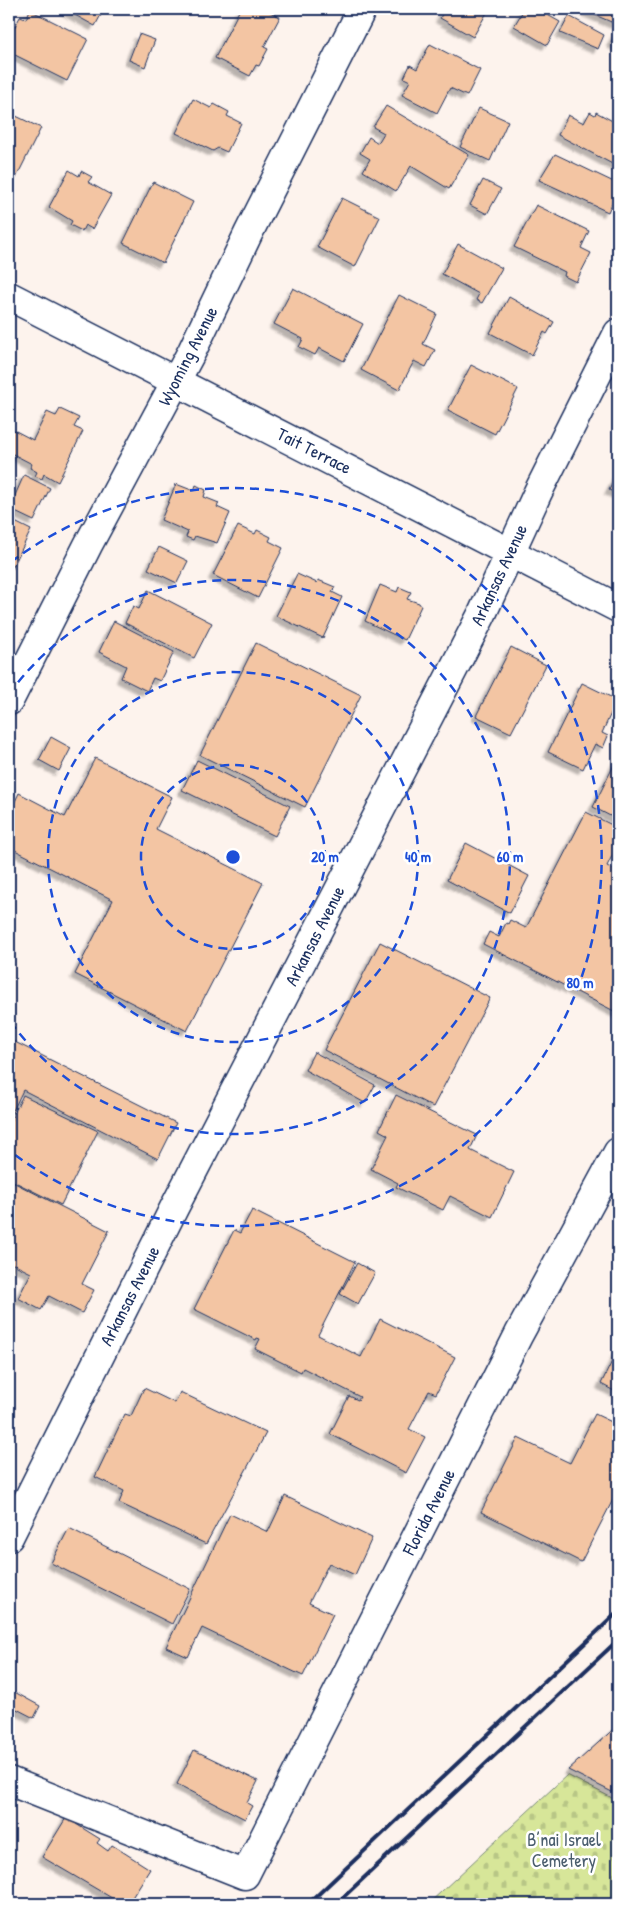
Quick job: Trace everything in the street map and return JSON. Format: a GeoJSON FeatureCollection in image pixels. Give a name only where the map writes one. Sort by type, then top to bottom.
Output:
{"type":"FeatureCollection","features":[{"type":"Feature","properties":{"kind":"street","name":"Wyoming Avenue"},"geometry":{"type":"LineString","coordinates":[[9,701],[176,380],[362,9]]}},
{"type":"Feature","properties":{"kind":"street","name":"Tait Terrace"},"geometry":{"type":"LineString","coordinates":[[9,296],[618,608]]}},
{"type":"Feature","properties":{"kind":"street","name":"Arkansas Avenue"},"geometry":{"type":"LineString","coordinates":[[9,1537],[174,1208],[478,622],[538,492],[618,333]]}},
{"type":"Feature","properties":{"kind":"street","name":"Florida Avenue"},"geometry":{"type":"LineString","coordinates":[[9,1781],[245,1875],[519,1334],[618,1152]]}},
{"type":"Feature","properties":{"kind":"green space","name":"B’nai Israel Cemetery"},"geometry":{"type":"Polygon","coordinates":[[[567,1775],[618,1801],[618,1904],[428,1904],[567,1775]]]}},
{"type":"Feature","properties":{"kind":"building"},"geometry":{"type":"Polygon","coordinates":[[[64,9],[104,9],[95,26],[64,9]]]}},
{"type":"Feature","properties":{"kind":"building"},"geometry":{"type":"Polygon","coordinates":[[[240,9],[264,9],[280,17],[264,47],[268,49],[259,66],[256,65],[250,76],[215,58],[240,9]]]}},
{"type":"Feature","properties":{"kind":"building"},"geometry":{"type":"Polygon","coordinates":[[[445,9],[489,9],[473,37],[440,18],[445,9]]]}},
{"type":"Feature","properties":{"kind":"building"},"geometry":{"type":"Polygon","coordinates":[[[524,9],[537,9],[560,22],[547,45],[514,26],[524,9]]]}},
{"type":"Feature","properties":{"kind":"building"},"geometry":{"type":"Polygon","coordinates":[[[581,9],[616,9],[618,10],[618,18],[616,24],[581,9]]]}},
{"type":"Feature","properties":{"kind":"building"},"geometry":{"type":"Polygon","coordinates":[[[30,10],[88,39],[67,81],[9,52],[9,27],[13,30],[20,17],[26,19],[30,10]]]}},
{"type":"Feature","properties":{"kind":"building"},"geometry":{"type":"Polygon","coordinates":[[[569,16],[604,35],[598,49],[560,33],[569,16]]]}},
{"type":"Feature","properties":{"kind":"building"},"geometry":{"type":"Polygon","coordinates":[[[618,29],[618,47],[611,42],[618,29]]]}},
{"type":"Feature","properties":{"kind":"building"},"geometry":{"type":"Polygon","coordinates":[[[139,34],[155,40],[145,67],[129,60],[139,34]]]}},
{"type":"Feature","properties":{"kind":"building"},"geometry":{"type":"Polygon","coordinates":[[[430,44],[480,70],[467,96],[450,88],[437,113],[402,95],[410,81],[404,78],[410,65],[417,69],[430,44]]]}},
{"type":"Feature","properties":{"kind":"building"},"geometry":{"type":"Polygon","coordinates":[[[193,99],[211,108],[214,104],[229,112],[227,116],[241,123],[227,152],[218,148],[213,151],[176,133],[193,99]]]}},
{"type":"Feature","properties":{"kind":"building"},"geometry":{"type":"Polygon","coordinates":[[[386,106],[469,155],[449,189],[411,166],[396,191],[363,171],[370,159],[360,153],[369,137],[378,143],[384,133],[373,127],[386,106]]]}},
{"type":"Feature","properties":{"kind":"building"},"geometry":{"type":"Polygon","coordinates":[[[479,108],[508,121],[490,161],[460,147],[479,108]]]}},
{"type":"Feature","properties":{"kind":"building"},"geometry":{"type":"Polygon","coordinates":[[[590,112],[595,115],[596,112],[618,124],[618,167],[558,135],[568,115],[584,123],[590,112]]]}},
{"type":"Feature","properties":{"kind":"building"},"geometry":{"type":"Polygon","coordinates":[[[16,116],[41,128],[11,188],[9,186],[9,131],[16,116]]]}},
{"type":"Feature","properties":{"kind":"building"},"geometry":{"type":"Polygon","coordinates":[[[555,154],[618,184],[618,190],[608,212],[539,180],[555,154]]]}},
{"type":"Feature","properties":{"kind":"building"},"geometry":{"type":"Polygon","coordinates":[[[69,170],[79,176],[81,171],[92,177],[88,182],[111,195],[92,229],[85,225],[82,231],[70,225],[72,221],[49,207],[69,170]]]}},
{"type":"Feature","properties":{"kind":"building"},"geometry":{"type":"Polygon","coordinates":[[[483,180],[501,189],[487,214],[470,205],[483,180]]]}},
{"type":"Feature","properties":{"kind":"building"},"geometry":{"type":"Polygon","coordinates":[[[153,182],[193,202],[163,263],[123,243],[153,182]]]}},
{"type":"Feature","properties":{"kind":"building"},"geometry":{"type":"Polygon","coordinates":[[[342,198],[380,217],[355,267],[317,247],[342,198]]]}},
{"type":"Feature","properties":{"kind":"building"},"geometry":{"type":"Polygon","coordinates":[[[536,205],[589,231],[581,248],[591,253],[576,282],[564,276],[565,272],[514,247],[536,205]]]}},
{"type":"Feature","properties":{"kind":"building"},"geometry":{"type":"Polygon","coordinates":[[[458,244],[502,268],[482,303],[476,300],[479,294],[442,274],[458,244]]]}},
{"type":"Feature","properties":{"kind":"building"},"geometry":{"type":"Polygon","coordinates":[[[293,288],[363,324],[344,361],[319,348],[315,355],[299,347],[303,339],[274,324],[293,288]]]}},
{"type":"Feature","properties":{"kind":"building"},"geometry":{"type":"Polygon","coordinates":[[[399,295],[437,314],[423,344],[435,350],[426,367],[414,361],[399,390],[361,370],[399,295]]]}},
{"type":"Feature","properties":{"kind":"building"},"geometry":{"type":"Polygon","coordinates":[[[509,297],[554,322],[547,334],[544,332],[532,355],[490,333],[509,297]]]}},
{"type":"Feature","properties":{"kind":"building"},"geometry":{"type":"Polygon","coordinates":[[[471,365],[518,389],[495,434],[448,410],[471,365]]]}},
{"type":"Feature","properties":{"kind":"building"},"geometry":{"type":"Polygon","coordinates":[[[60,409],[79,418],[74,427],[83,431],[58,482],[44,474],[42,479],[35,476],[37,472],[30,468],[32,464],[9,452],[9,437],[12,429],[33,440],[47,412],[56,416],[60,409]]]}},
{"type":"Feature","properties":{"kind":"building"},"geometry":{"type":"Polygon","coordinates":[[[618,473],[618,494],[609,490],[618,473]]]}},
{"type":"Feature","properties":{"kind":"building"},"geometry":{"type":"Polygon","coordinates":[[[24,475],[50,488],[34,521],[9,509],[24,475]]]}},
{"type":"Feature","properties":{"kind":"building"},"geometry":{"type":"Polygon","coordinates":[[[176,484],[194,491],[196,485],[206,490],[204,497],[219,503],[217,507],[230,513],[217,543],[195,536],[193,540],[186,537],[188,532],[161,520],[176,484]]]}},
{"type":"Feature","properties":{"kind":"building"},"geometry":{"type":"Polygon","coordinates":[[[9,519],[31,530],[9,575],[9,519]]]}},
{"type":"Feature","properties":{"kind":"building"},"geometry":{"type":"Polygon","coordinates":[[[238,526],[255,534],[257,530],[271,537],[269,541],[283,548],[258,598],[213,575],[238,526]]]}},
{"type":"Feature","properties":{"kind":"building"},"geometry":{"type":"Polygon","coordinates":[[[159,547],[188,561],[177,583],[148,569],[159,547]]]}},
{"type":"Feature","properties":{"kind":"building"},"geometry":{"type":"Polygon","coordinates":[[[297,574],[317,583],[318,580],[335,587],[332,592],[342,597],[323,638],[276,616],[297,574]]]}},
{"type":"Feature","properties":{"kind":"building"},"geometry":{"type":"Polygon","coordinates":[[[380,585],[397,592],[399,587],[411,592],[407,599],[419,603],[421,606],[405,640],[365,621],[380,585]]]}},
{"type":"Feature","properties":{"kind":"building"},"geometry":{"type":"Polygon","coordinates":[[[148,590],[212,623],[194,658],[125,623],[133,606],[139,609],[148,590]]]}},
{"type":"Feature","properties":{"kind":"building"},"geometry":{"type":"Polygon","coordinates":[[[114,621],[174,652],[160,681],[153,678],[147,691],[121,678],[126,666],[99,652],[114,621]]]}},
{"type":"Feature","properties":{"kind":"building"},"geometry":{"type":"Polygon","coordinates":[[[256,643],[361,695],[305,807],[200,755],[256,643]]]}},
{"type":"Feature","properties":{"kind":"building"},"geometry":{"type":"Polygon","coordinates":[[[511,647],[546,665],[511,733],[476,716],[511,647]]]}},
{"type":"Feature","properties":{"kind":"building"},"geometry":{"type":"Polygon","coordinates":[[[582,683],[617,700],[602,733],[608,736],[603,748],[595,744],[583,769],[548,752],[582,683]]]}},
{"type":"Feature","properties":{"kind":"building"},"geometry":{"type":"Polygon","coordinates":[[[51,737],[71,748],[59,771],[39,760],[51,737]]]}},
{"type":"Feature","properties":{"kind":"building"},"geometry":{"type":"Polygon","coordinates":[[[618,757],[618,820],[593,807],[618,757]]]}},
{"type":"Feature","properties":{"kind":"building"},"geometry":{"type":"Polygon","coordinates":[[[95,758],[172,797],[156,829],[263,883],[187,1031],[75,974],[113,900],[9,847],[9,814],[19,793],[65,817],[95,758]]]}},
{"type":"Feature","properties":{"kind":"building"},"geometry":{"type":"Polygon","coordinates":[[[197,760],[290,806],[275,836],[182,790],[197,760]]]}},
{"type":"Feature","properties":{"kind":"building"},"geometry":{"type":"Polygon","coordinates":[[[586,812],[618,828],[618,844],[607,866],[618,872],[618,1013],[483,944],[489,932],[499,937],[506,923],[508,924],[510,920],[526,928],[586,812]]]}},
{"type":"Feature","properties":{"kind":"building"},"geometry":{"type":"Polygon","coordinates":[[[466,843],[529,876],[510,913],[447,880],[466,843]]]}},
{"type":"Feature","properties":{"kind":"building"},"geometry":{"type":"Polygon","coordinates":[[[380,942],[490,998],[433,1107],[324,1050],[380,942]]]}},
{"type":"Feature","properties":{"kind":"building"},"geometry":{"type":"Polygon","coordinates":[[[9,1039],[176,1123],[158,1159],[23,1090],[9,1119],[9,1039]]]}},
{"type":"Feature","properties":{"kind":"building"},"geometry":{"type":"Polygon","coordinates":[[[314,1052],[375,1085],[365,1103],[305,1070],[314,1052]]]}},
{"type":"Feature","properties":{"kind":"building"},"geometry":{"type":"Polygon","coordinates":[[[23,1095],[98,1131],[61,1205],[9,1179],[9,1124],[23,1095]]]}},
{"type":"Feature","properties":{"kind":"building"},"geometry":{"type":"Polygon","coordinates":[[[396,1095],[477,1135],[470,1150],[514,1172],[492,1217],[450,1196],[443,1210],[396,1187],[398,1183],[371,1169],[388,1135],[379,1130],[396,1095]]]}},
{"type":"Feature","properties":{"kind":"building"},"geometry":{"type":"Polygon","coordinates":[[[9,1180],[109,1231],[82,1284],[94,1290],[82,1313],[49,1296],[41,1310],[18,1298],[31,1273],[9,1262],[9,1180]]]}},
{"type":"Feature","properties":{"kind":"building"},"geometry":{"type":"Polygon","coordinates":[[[252,1210],[355,1262],[318,1335],[361,1357],[380,1319],[455,1357],[436,1394],[429,1391],[409,1429],[425,1437],[406,1473],[330,1434],[349,1396],[358,1400],[360,1397],[303,1368],[301,1372],[255,1349],[260,1339],[257,1338],[256,1340],[194,1309],[234,1230],[240,1233],[252,1210]]]}},
{"type":"Feature","properties":{"kind":"building"},"geometry":{"type":"Polygon","coordinates":[[[357,1263],[375,1273],[358,1304],[340,1294],[357,1263]]]}},
{"type":"Feature","properties":{"kind":"building"},"geometry":{"type":"Polygon","coordinates":[[[618,1349],[618,1393],[601,1384],[618,1349]]]}},
{"type":"Feature","properties":{"kind":"building"},"geometry":{"type":"Polygon","coordinates":[[[144,1388],[175,1403],[180,1392],[266,1433],[206,1544],[119,1503],[124,1491],[95,1477],[125,1414],[131,1416],[144,1388]]]}},
{"type":"Feature","properties":{"kind":"building"},"geometry":{"type":"Polygon","coordinates":[[[595,1414],[618,1425],[618,1490],[581,1562],[481,1512],[518,1438],[570,1463],[595,1414]]]}},
{"type":"Feature","properties":{"kind":"building"},"geometry":{"type":"Polygon","coordinates":[[[285,1496],[372,1538],[355,1575],[329,1563],[309,1603],[333,1614],[303,1676],[202,1628],[188,1657],[166,1647],[230,1514],[268,1532],[285,1496]]]}},
{"type":"Feature","properties":{"kind":"building"},"geometry":{"type":"Polygon","coordinates":[[[69,1528],[190,1589],[172,1624],[51,1563],[69,1528]]]}},
{"type":"Feature","properties":{"kind":"building"},"geometry":{"type":"Polygon","coordinates":[[[9,1689],[40,1706],[34,1718],[9,1705],[9,1689]]]}},
{"type":"Feature","properties":{"kind":"building"},"geometry":{"type":"Polygon","coordinates":[[[618,1725],[618,1795],[568,1770],[618,1725]]]}},
{"type":"Feature","properties":{"kind":"building"},"geometry":{"type":"Polygon","coordinates":[[[194,1750],[258,1781],[247,1803],[252,1806],[245,1819],[177,1784],[194,1750]]]}},
{"type":"Feature","properties":{"kind":"building"},"geometry":{"type":"Polygon","coordinates":[[[69,1813],[79,1820],[76,1824],[100,1839],[97,1843],[108,1851],[112,1845],[150,1869],[128,1904],[122,1904],[42,1857],[69,1813]]]}},
{"type":"Feature","properties":{"kind":"railway"},"geometry":{"type":"LineString","coordinates":[[308,1904],[618,1612]]}},
{"type":"Feature","properties":{"kind":"railway"},"geometry":{"type":"LineString","coordinates":[[336,1904],[618,1640]]}}]}
